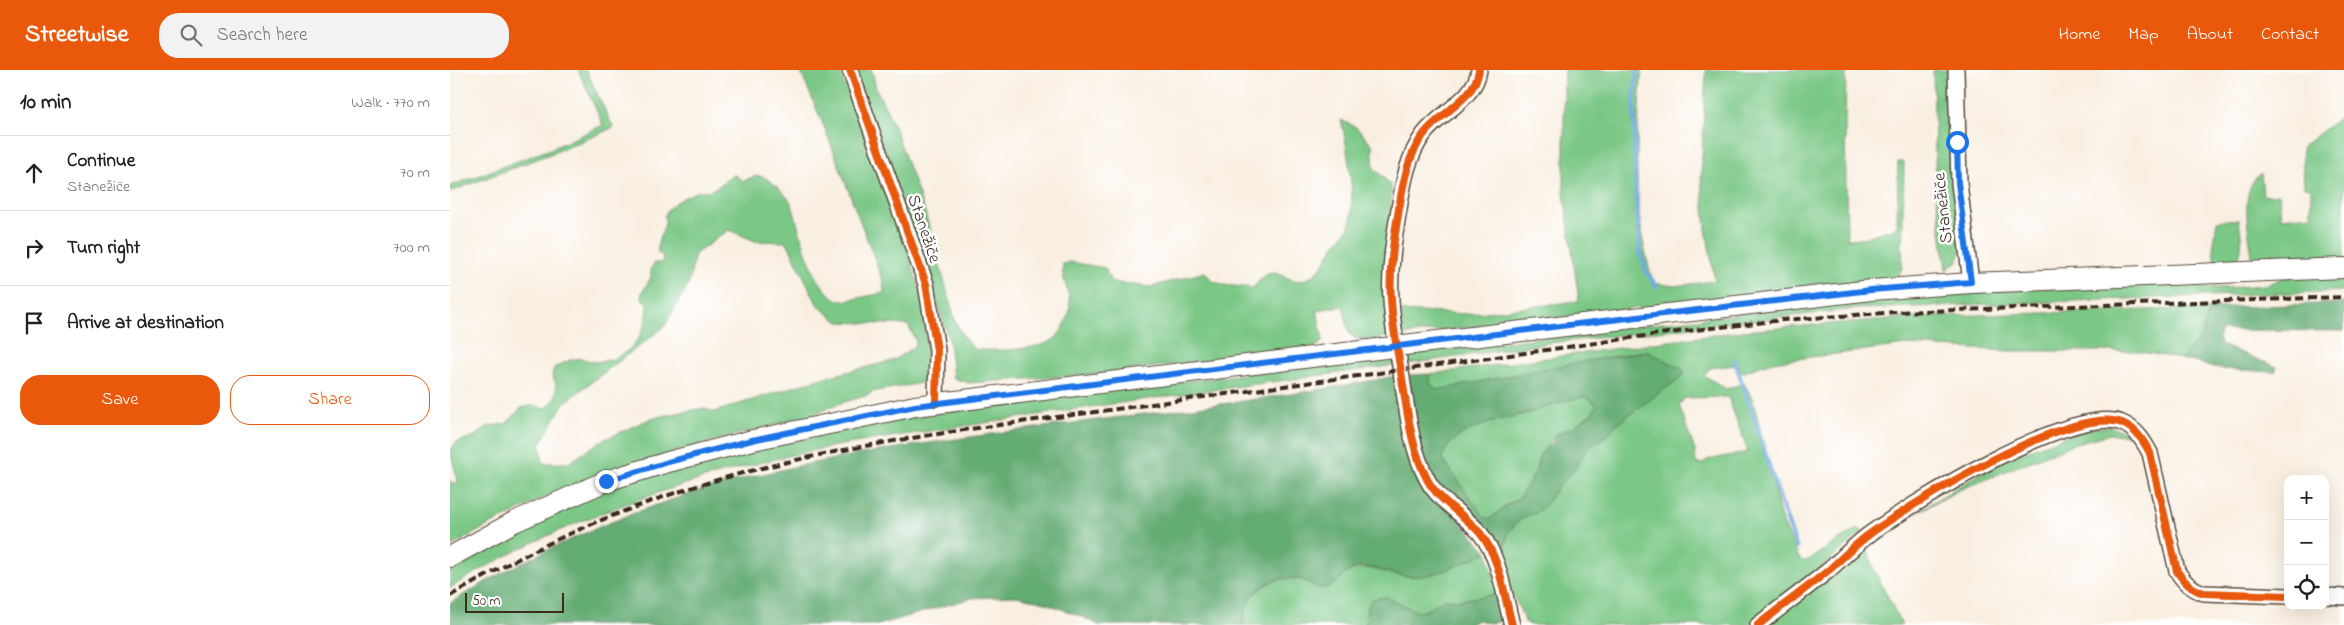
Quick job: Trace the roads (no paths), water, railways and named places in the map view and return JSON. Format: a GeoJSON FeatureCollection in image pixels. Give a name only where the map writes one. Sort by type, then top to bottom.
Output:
{"type":"FeatureCollection","features":[{"type":"Feature","properties":{"kind":"main road"},"geometry":{"type":"LineString","coordinates":[[450,557],[522,518],[606,481],[668,462],[752,440],[836,422],[936,404],[1398,346],[1852,293],[1971,282],[2344,268]]}},
{"type":"Feature","properties":{"kind":"street","name":"Stanežiče"},"geometry":{"type":"LineString","coordinates":[[850,70],[926,284],[937,350],[936,404]]}},
{"type":"Feature","properties":{"kind":"street"},"geometry":{"type":"LineString","coordinates":[[1479,70],[1478,80],[1468,94],[1439,118],[1424,135],[1412,155],[1402,189],[1394,236],[1391,299],[1410,431],[1418,456],[1427,480],[1438,494],[1481,534],[1489,546],[1495,560],[1512,625]]}},
{"type":"Feature","properties":{"kind":"street","name":"Stanežiče"},"geometry":{"type":"LineString","coordinates":[[1956,70],[1958,183],[1971,282]]}},
{"type":"Feature","properties":{"kind":"street"},"geometry":{"type":"LineString","coordinates":[[1758,625],[1829,570],[1864,538],[1930,494],[2017,447],[2063,430],[2105,420],[2121,423],[2141,436],[2150,453],[2176,571],[2184,582],[2194,590],[2204,593],[2284,596]]}},
{"type":"Feature","properties":{"kind":"street"},"geometry":{"type":"LineString","coordinates":[[2329,596],[2344,597]]}},
{"type":"Feature","properties":{"kind":"waterway"},"geometry":{"type":"LineString","coordinates":[[1637,70],[1634,99],[1635,178],[1640,250],[1646,271],[1657,287]]}},
{"type":"Feature","properties":{"kind":"waterway"},"geometry":{"type":"LineString","coordinates":[[1734,360],[1797,548]]}},
{"type":"Feature","properties":{"kind":"railway"},"geometry":{"type":"LineString","coordinates":[[450,596],[561,538],[630,509],[691,488],[754,470],[817,455],[881,443],[1659,334],[1783,320],[1897,312],[2344,297]]}}]}
